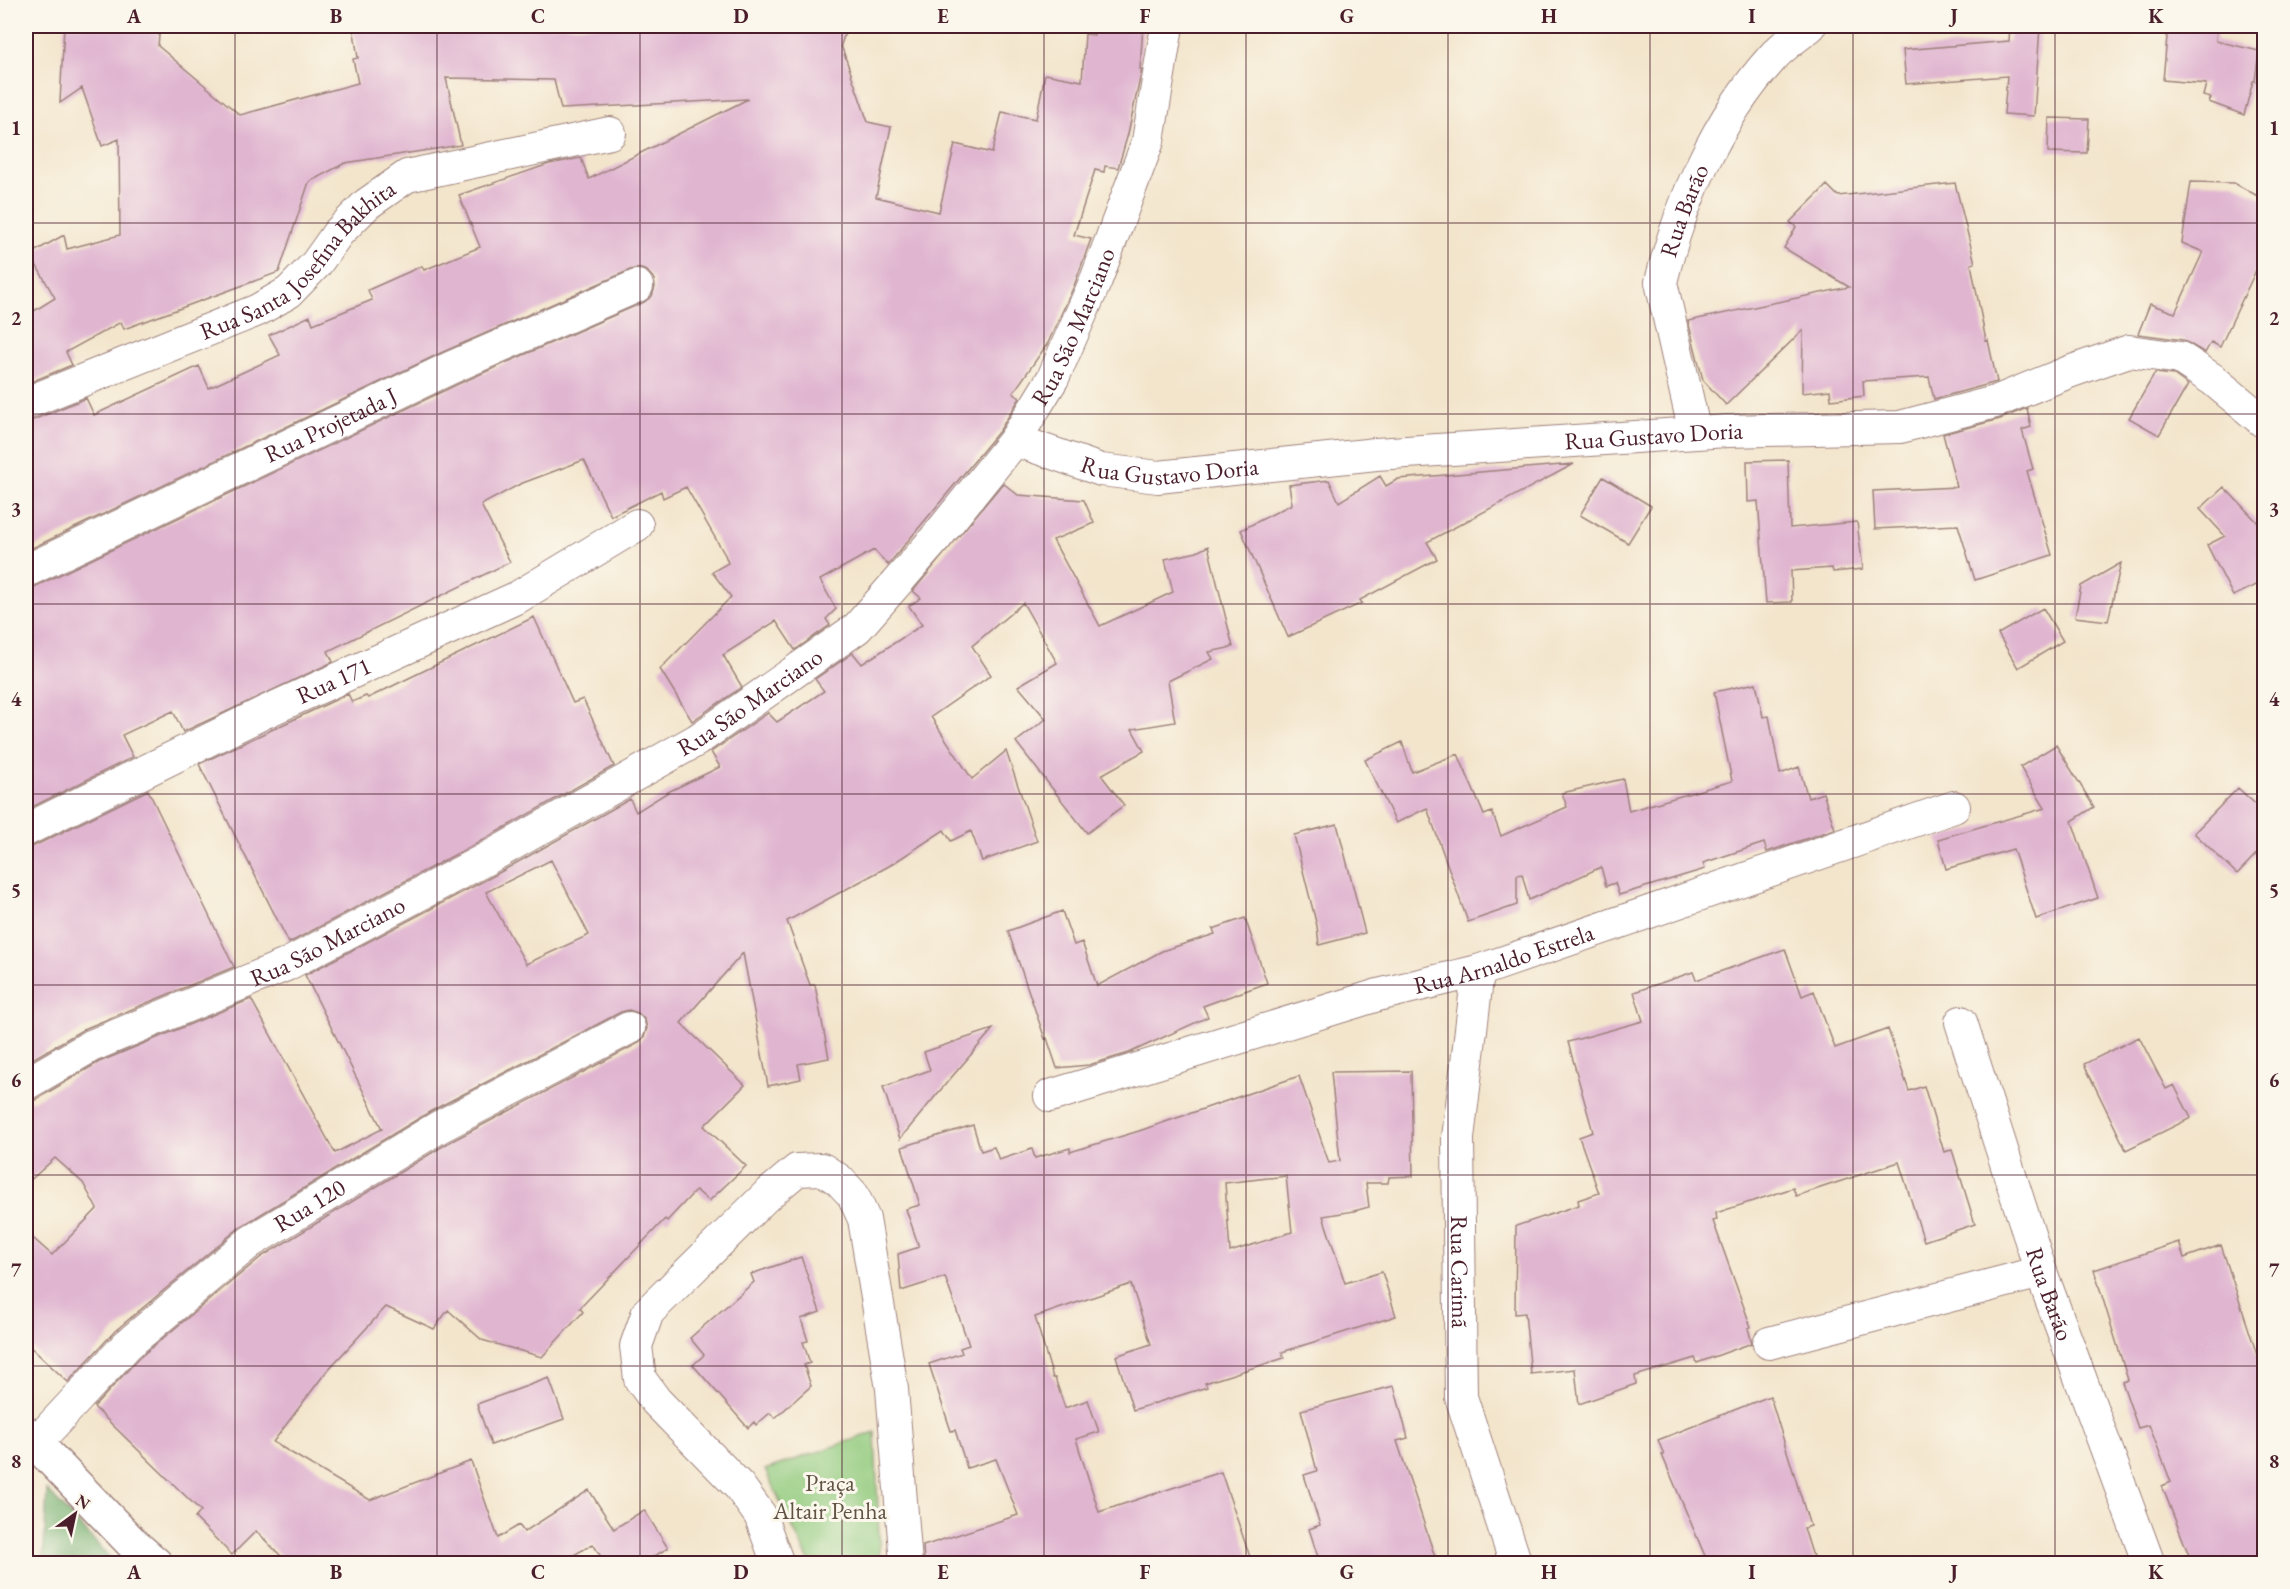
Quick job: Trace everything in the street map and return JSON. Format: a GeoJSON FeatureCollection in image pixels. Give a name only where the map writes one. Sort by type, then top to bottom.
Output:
{"type":"FeatureCollection","features":[{"type":"Feature","properties":{"kind":"street","name":"Rua São Marciano"},"geometry":{"type":"LineString","coordinates":[[26,1084],[91,1046],[286,965],[486,859],[697,740],[857,628],[935,539],[1015,440],[1053,378],[1096,280],[1148,141],[1167,26]]}},
{"type":"Feature","properties":{"kind":"street","name":"Rua Barão"},"geometry":{"type":"LineString","coordinates":[[1695,433],[1661,282],[1666,263],[1698,173],[1733,106],[1773,56],[1810,26]]}},
{"type":"Feature","properties":{"kind":"street","name":"Rua Santa Josefina Bakhita"},"geometry":{"type":"LineString","coordinates":[[26,403],[258,310],[289,292],[316,264],[338,233],[367,204],[407,176],[609,132]]}},
{"type":"Feature","properties":{"kind":"street","name":"Rua Projetada J"},"geometry":{"type":"LineString","coordinates":[[26,571],[450,368],[637,285]]}},
{"type":"Feature","properties":{"kind":"street","name":"Rua Gustavo Doria"},"geometry":{"type":"LineString","coordinates":[[1015,440],[1101,470],[1158,477],[1376,454],[1695,433],[1899,428],[1995,402],[2068,372],[2129,351],[2180,358],[2212,379],[2265,422]]}},
{"type":"Feature","properties":{"kind":"street","name":"Rua 171"},"geometry":{"type":"LineString","coordinates":[[26,830],[263,713],[518,597],[637,525]]}},
{"type":"Feature","properties":{"kind":"street","name":"Rua Arnaldo Estrela"},"geometry":{"type":"LineString","coordinates":[[1050,1096],[1378,995],[1478,971],[1954,807]]}},
{"type":"Feature","properties":{"kind":"street","name":"Rua Carimã"},"geometry":{"type":"LineString","coordinates":[[1478,971],[1458,1138],[1461,1397],[1516,1563]]}},
{"type":"Feature","properties":{"kind":"street","name":"Rua Barão"},"geometry":{"type":"LineString","coordinates":[[1961,1022],[2042,1272],[2149,1563]]}},
{"type":"Feature","properties":{"kind":"street","name":"Rua 120"},"geometry":{"type":"LineString","coordinates":[[31,1438],[127,1345],[250,1242],[439,1127],[629,1028]]}},
{"type":"Feature","properties":{"kind":"street"},"geometry":{"type":"LineString","coordinates":[[778,1563],[760,1515],[739,1486],[656,1401],[640,1379],[636,1346],[648,1312],[766,1196],[797,1170],[822,1169],[839,1180],[853,1195],[864,1219],[892,1389],[906,1563]]}},
{"type":"Feature","properties":{"kind":"street"},"geometry":{"type":"LineString","coordinates":[[1769,1343],[2042,1272]]}},
{"type":"Feature","properties":{"kind":"street"},"geometry":{"type":"LineString","coordinates":[[31,1438],[134,1545],[156,1563]]}},
{"type":"Feature","properties":{"kind":"green space","name":"Praça Altair Penha"},"geometry":{"type":"Polygon","coordinates":[[[875,1432],[880,1563],[810,1563],[765,1470],[875,1432]]]}},
{"type":"Feature","properties":{"kind":"green space"},"geometry":{"type":"Polygon","coordinates":[[[47,1490],[115,1563],[43,1563],[47,1490]]]}},
{"type":"Feature","properties":{"kind":"building"},"geometry":{"type":"Polygon","coordinates":[[[64,26],[160,26],[158,46],[240,115],[358,83],[353,59],[358,58],[353,26],[847,26],[841,45],[868,122],[891,127],[876,197],[939,212],[955,144],[992,153],[1002,112],[1036,119],[1045,74],[1082,81],[1085,34],[1094,35],[1095,26],[1143,26],[1140,69],[1142,69],[1118,168],[1105,166],[1104,172],[1095,170],[1074,235],[1091,239],[1074,286],[1048,343],[1013,393],[1020,398],[1000,430],[888,565],[874,550],[820,580],[836,609],[826,619],[830,625],[795,650],[776,621],[723,655],[742,687],[692,721],[660,669],[731,597],[712,572],[728,563],[725,555],[686,487],[663,498],[661,491],[611,516],[584,460],[520,484],[481,505],[510,562],[328,651],[333,662],[183,732],[173,711],[122,735],[133,757],[26,810],[26,589],[458,384],[644,302],[652,296],[655,287],[654,279],[647,271],[638,268],[630,270],[443,352],[26,551],[26,421],[86,398],[94,415],[199,366],[209,388],[280,355],[269,335],[310,316],[313,324],[372,300],[368,290],[422,266],[424,270],[480,247],[459,195],[549,164],[581,158],[589,179],[748,99],[561,109],[554,80],[446,78],[461,145],[345,163],[309,182],[279,272],[124,329],[121,322],[66,352],[72,365],[26,384],[26,316],[55,298],[30,254],[64,235],[67,249],[120,235],[119,139],[102,146],[82,88],[60,103],[64,26]]]}},
{"type":"Feature","properties":{"kind":"building"},"geometry":{"type":"Polygon","coordinates":[[[2010,26],[2040,26],[2034,116],[2004,114],[2007,76],[1906,84],[1903,50],[2009,41],[2010,26]]]}},
{"type":"Feature","properties":{"kind":"building"},"geometry":{"type":"Polygon","coordinates":[[[2168,26],[2217,28],[2216,41],[2259,51],[2255,81],[2253,81],[2244,115],[2209,102],[2211,98],[2203,96],[2206,84],[2163,80],[2168,26]]]}},
{"type":"Feature","properties":{"kind":"building"},"geometry":{"type":"Polygon","coordinates":[[[2049,118],[2089,119],[2087,153],[2048,152],[2049,118]]]}},
{"type":"Feature","properties":{"kind":"building"},"geometry":{"type":"Polygon","coordinates":[[[2191,182],[2234,183],[2265,200],[2265,251],[2220,347],[2211,342],[2205,353],[2183,340],[2138,334],[2150,304],[2175,313],[2203,252],[2182,243],[2191,182]]]}},
{"type":"Feature","properties":{"kind":"building"},"geometry":{"type":"Polygon","coordinates":[[[1955,183],[1975,263],[1971,264],[1986,341],[1988,340],[1997,382],[1934,399],[1929,377],[1863,381],[1864,396],[1831,400],[1830,390],[1802,393],[1803,330],[1726,405],[1703,380],[1688,321],[1849,287],[1784,248],[1796,227],[1790,222],[1827,185],[1838,196],[1955,183]]]}},
{"type":"Feature","properties":{"kind":"building"},"geometry":{"type":"Polygon","coordinates":[[[2155,373],[2174,375],[2188,385],[2159,435],[2129,418],[2155,373]]]}},
{"type":"Feature","properties":{"kind":"building"},"geometry":{"type":"Polygon","coordinates":[[[2027,408],[2031,427],[2022,430],[2033,469],[2027,471],[2052,555],[1975,580],[1958,525],[1875,529],[1873,491],[1957,487],[1943,434],[2000,419],[2027,408]]]}},
{"type":"Feature","properties":{"kind":"building"},"geometry":{"type":"Polygon","coordinates":[[[1788,460],[1790,528],[1857,522],[1863,569],[1833,572],[1832,568],[1791,571],[1792,602],[1766,603],[1758,501],[1748,502],[1747,461],[1788,460]]]}},
{"type":"Feature","properties":{"kind":"building"},"geometry":{"type":"Polygon","coordinates":[[[1574,464],[1427,542],[1437,559],[1360,600],[1362,603],[1288,637],[1241,530],[1292,504],[1289,485],[1329,480],[1339,502],[1380,476],[1386,486],[1398,479],[1574,464]]]}},
{"type":"Feature","properties":{"kind":"building"},"geometry":{"type":"Polygon","coordinates":[[[1603,477],[1651,506],[1628,543],[1580,515],[1603,477]]]}},
{"type":"Feature","properties":{"kind":"building"},"geometry":{"type":"Polygon","coordinates":[[[1003,483],[1018,495],[1084,500],[1094,523],[1053,540],[1100,626],[1173,592],[1165,559],[1197,552],[1208,546],[1233,647],[1209,652],[1213,659],[1168,681],[1175,722],[1132,729],[1144,751],[1101,775],[1124,805],[1087,833],[1016,742],[1046,719],[1018,686],[1057,663],[1023,603],[972,646],[991,675],[931,717],[972,779],[1006,751],[1037,841],[982,861],[971,831],[951,841],[944,830],[889,866],[787,921],[810,985],[815,985],[829,1058],[798,1064],[801,1079],[768,1086],[743,953],[681,1023],[745,1085],[704,1126],[746,1166],[709,1201],[696,1190],[667,1221],[665,1219],[580,1308],[583,1312],[542,1357],[482,1340],[448,1310],[434,1329],[386,1307],[326,1372],[273,1442],[370,1500],[471,1461],[498,1538],[519,1525],[524,1532],[589,1490],[614,1529],[644,1510],[668,1548],[643,1563],[605,1563],[593,1544],[560,1563],[288,1563],[256,1531],[232,1555],[195,1518],[201,1511],[94,1407],[139,1358],[261,1257],[448,1143],[637,1044],[644,1037],[647,1028],[645,1020],[638,1013],[629,1010],[621,1012],[431,1111],[240,1227],[115,1331],[68,1382],[26,1343],[26,1232],[52,1255],[97,1209],[83,1183],[55,1158],[26,1184],[26,1102],[35,1100],[99,1062],[251,999],[335,1153],[382,1129],[305,975],[495,875],[630,799],[636,812],[668,792],[720,767],[711,752],[768,713],[777,722],[824,691],[815,679],[853,653],[862,664],[922,625],[909,606],[921,598],[913,591],[1003,483]],[[551,860],[486,892],[526,964],[589,935],[551,860]]]}},
{"type":"Feature","properties":{"kind":"building"},"geometry":{"type":"Polygon","coordinates":[[[2224,487],[2265,530],[2265,581],[2233,596],[2207,545],[2225,536],[2200,509],[2224,487]]]}},
{"type":"Feature","properties":{"kind":"building"},"geometry":{"type":"Polygon","coordinates":[[[2121,563],[2108,621],[2075,617],[2081,586],[2121,563]]]}},
{"type":"Feature","properties":{"kind":"building"},"geometry":{"type":"Polygon","coordinates":[[[2043,608],[2063,641],[2018,668],[1998,634],[2043,608]]]}},
{"type":"Feature","properties":{"kind":"building"},"geometry":{"type":"Polygon","coordinates":[[[534,617],[573,703],[583,699],[614,766],[477,843],[289,943],[199,764],[348,694],[352,702],[366,696],[368,698],[534,617]]]}},
{"type":"Feature","properties":{"kind":"building"},"geometry":{"type":"Polygon","coordinates":[[[1756,683],[1763,717],[1769,716],[1780,774],[1799,767],[1808,798],[1823,793],[1835,829],[1767,852],[1764,843],[1703,863],[1705,869],[1619,895],[1615,883],[1606,886],[1601,867],[1529,900],[1522,874],[1517,875],[1517,905],[1468,922],[1427,808],[1396,823],[1365,760],[1402,742],[1412,772],[1458,754],[1484,815],[1492,812],[1501,836],[1567,807],[1562,793],[1623,779],[1629,811],[1732,781],[1714,692],[1756,683]]]}},
{"type":"Feature","properties":{"kind":"building"},"geometry":{"type":"Polygon","coordinates":[[[2056,745],[2094,807],[2072,821],[2098,898],[2036,919],[2013,849],[1946,869],[1938,839],[2045,808],[2020,767],[2056,745]]]}},
{"type":"Feature","properties":{"kind":"building"},"geometry":{"type":"Polygon","coordinates":[[[2238,788],[2265,813],[2265,845],[2237,874],[2194,833],[2238,788]]]}},
{"type":"Feature","properties":{"kind":"building"},"geometry":{"type":"Polygon","coordinates":[[[148,790],[234,967],[84,1029],[26,1063],[26,848],[148,790]]]}},
{"type":"Feature","properties":{"kind":"building"},"geometry":{"type":"Polygon","coordinates":[[[1337,824],[1365,933],[1319,945],[1317,926],[1294,835],[1337,824]]]}},
{"type":"Feature","properties":{"kind":"building"},"geometry":{"type":"Polygon","coordinates":[[[1062,911],[1074,945],[1082,942],[1097,986],[1162,951],[1215,934],[1213,929],[1245,918],[1267,983],[1203,1006],[1208,1017],[1129,1053],[1089,1065],[1057,1068],[1008,931],[1062,911]]]}},
{"type":"Feature","properties":{"kind":"building"},"geometry":{"type":"Polygon","coordinates":[[[1785,949],[1802,996],[1814,991],[1835,1048],[1888,1029],[1909,1091],[1924,1086],[1944,1152],[1952,1150],[1975,1224],[1924,1241],[1899,1162],[1796,1196],[1793,1188],[1716,1213],[1717,1220],[1713,1221],[1751,1327],[1748,1328],[1752,1343],[1697,1363],[1695,1358],[1635,1376],[1636,1384],[1579,1404],[1575,1369],[1531,1374],[1525,1313],[1515,1314],[1516,1226],[1579,1205],[1578,1200],[1599,1193],[1579,1137],[1593,1132],[1568,1042],[1643,1021],[1634,992],[1693,972],[1696,980],[1785,949]]]}},
{"type":"Feature","properties":{"kind":"building"},"geometry":{"type":"Polygon","coordinates":[[[993,1029],[900,1139],[883,1087],[930,1070],[924,1052],[993,1029]]]}},
{"type":"Feature","properties":{"kind":"building"},"geometry":{"type":"Polygon","coordinates":[[[2139,1037],[2166,1089],[2174,1085],[2191,1118],[2126,1150],[2084,1064],[2139,1037]]]}},
{"type":"Feature","properties":{"kind":"building"},"geometry":{"type":"Polygon","coordinates":[[[1411,1071],[1413,1176],[1389,1177],[1388,1183],[1366,1183],[1369,1207],[1323,1216],[1345,1283],[1382,1272],[1396,1316],[1282,1352],[1284,1358],[1205,1383],[1207,1387],[1133,1410],[1116,1356],[1151,1344],[1131,1284],[1035,1317],[1053,1378],[1055,1378],[1065,1408],[1088,1400],[1099,1432],[1076,1439],[1099,1512],[1221,1472],[1252,1563],[924,1563],[923,1546],[1018,1515],[996,1459],[967,1468],[955,1430],[951,1431],[929,1364],[962,1353],[960,1348],[969,1345],[945,1277],[901,1291],[898,1254],[919,1247],[906,1209],[920,1205],[902,1147],[973,1125],[981,1151],[994,1147],[999,1160],[1032,1149],[1035,1158],[1070,1148],[1070,1152],[1139,1131],[1299,1076],[1329,1163],[1340,1161],[1331,1072],[1411,1071]],[[1286,1176],[1225,1183],[1230,1252],[1292,1232],[1286,1176]]]}},
{"type":"Feature","properties":{"kind":"building"},"geometry":{"type":"Polygon","coordinates":[[[2179,1242],[2184,1258],[2221,1245],[2265,1379],[2265,1563],[2192,1563],[2162,1486],[2171,1482],[2149,1425],[2138,1428],[2122,1382],[2128,1380],[2094,1270],[2179,1242]]]}},
{"type":"Feature","properties":{"kind":"building"},"geometry":{"type":"Polygon","coordinates":[[[801,1257],[820,1312],[801,1319],[808,1341],[803,1342],[810,1363],[804,1365],[811,1386],[775,1418],[770,1413],[756,1425],[754,1422],[748,1428],[693,1365],[704,1355],[690,1338],[754,1282],[751,1274],[801,1257]]]}},
{"type":"Feature","properties":{"kind":"building"},"geometry":{"type":"Polygon","coordinates":[[[549,1378],[564,1419],[491,1445],[477,1404],[549,1378]]]}},
{"type":"Feature","properties":{"kind":"building"},"geometry":{"type":"Polygon","coordinates":[[[1394,1386],[1408,1438],[1397,1441],[1437,1563],[1320,1563],[1309,1529],[1320,1525],[1304,1475],[1317,1471],[1301,1410],[1394,1386]]]}},
{"type":"Feature","properties":{"kind":"building"},"geometry":{"type":"Polygon","coordinates":[[[1770,1396],[1810,1526],[1804,1528],[1815,1563],[1708,1563],[1662,1455],[1664,1455],[1658,1440],[1770,1396]]]}}]}
